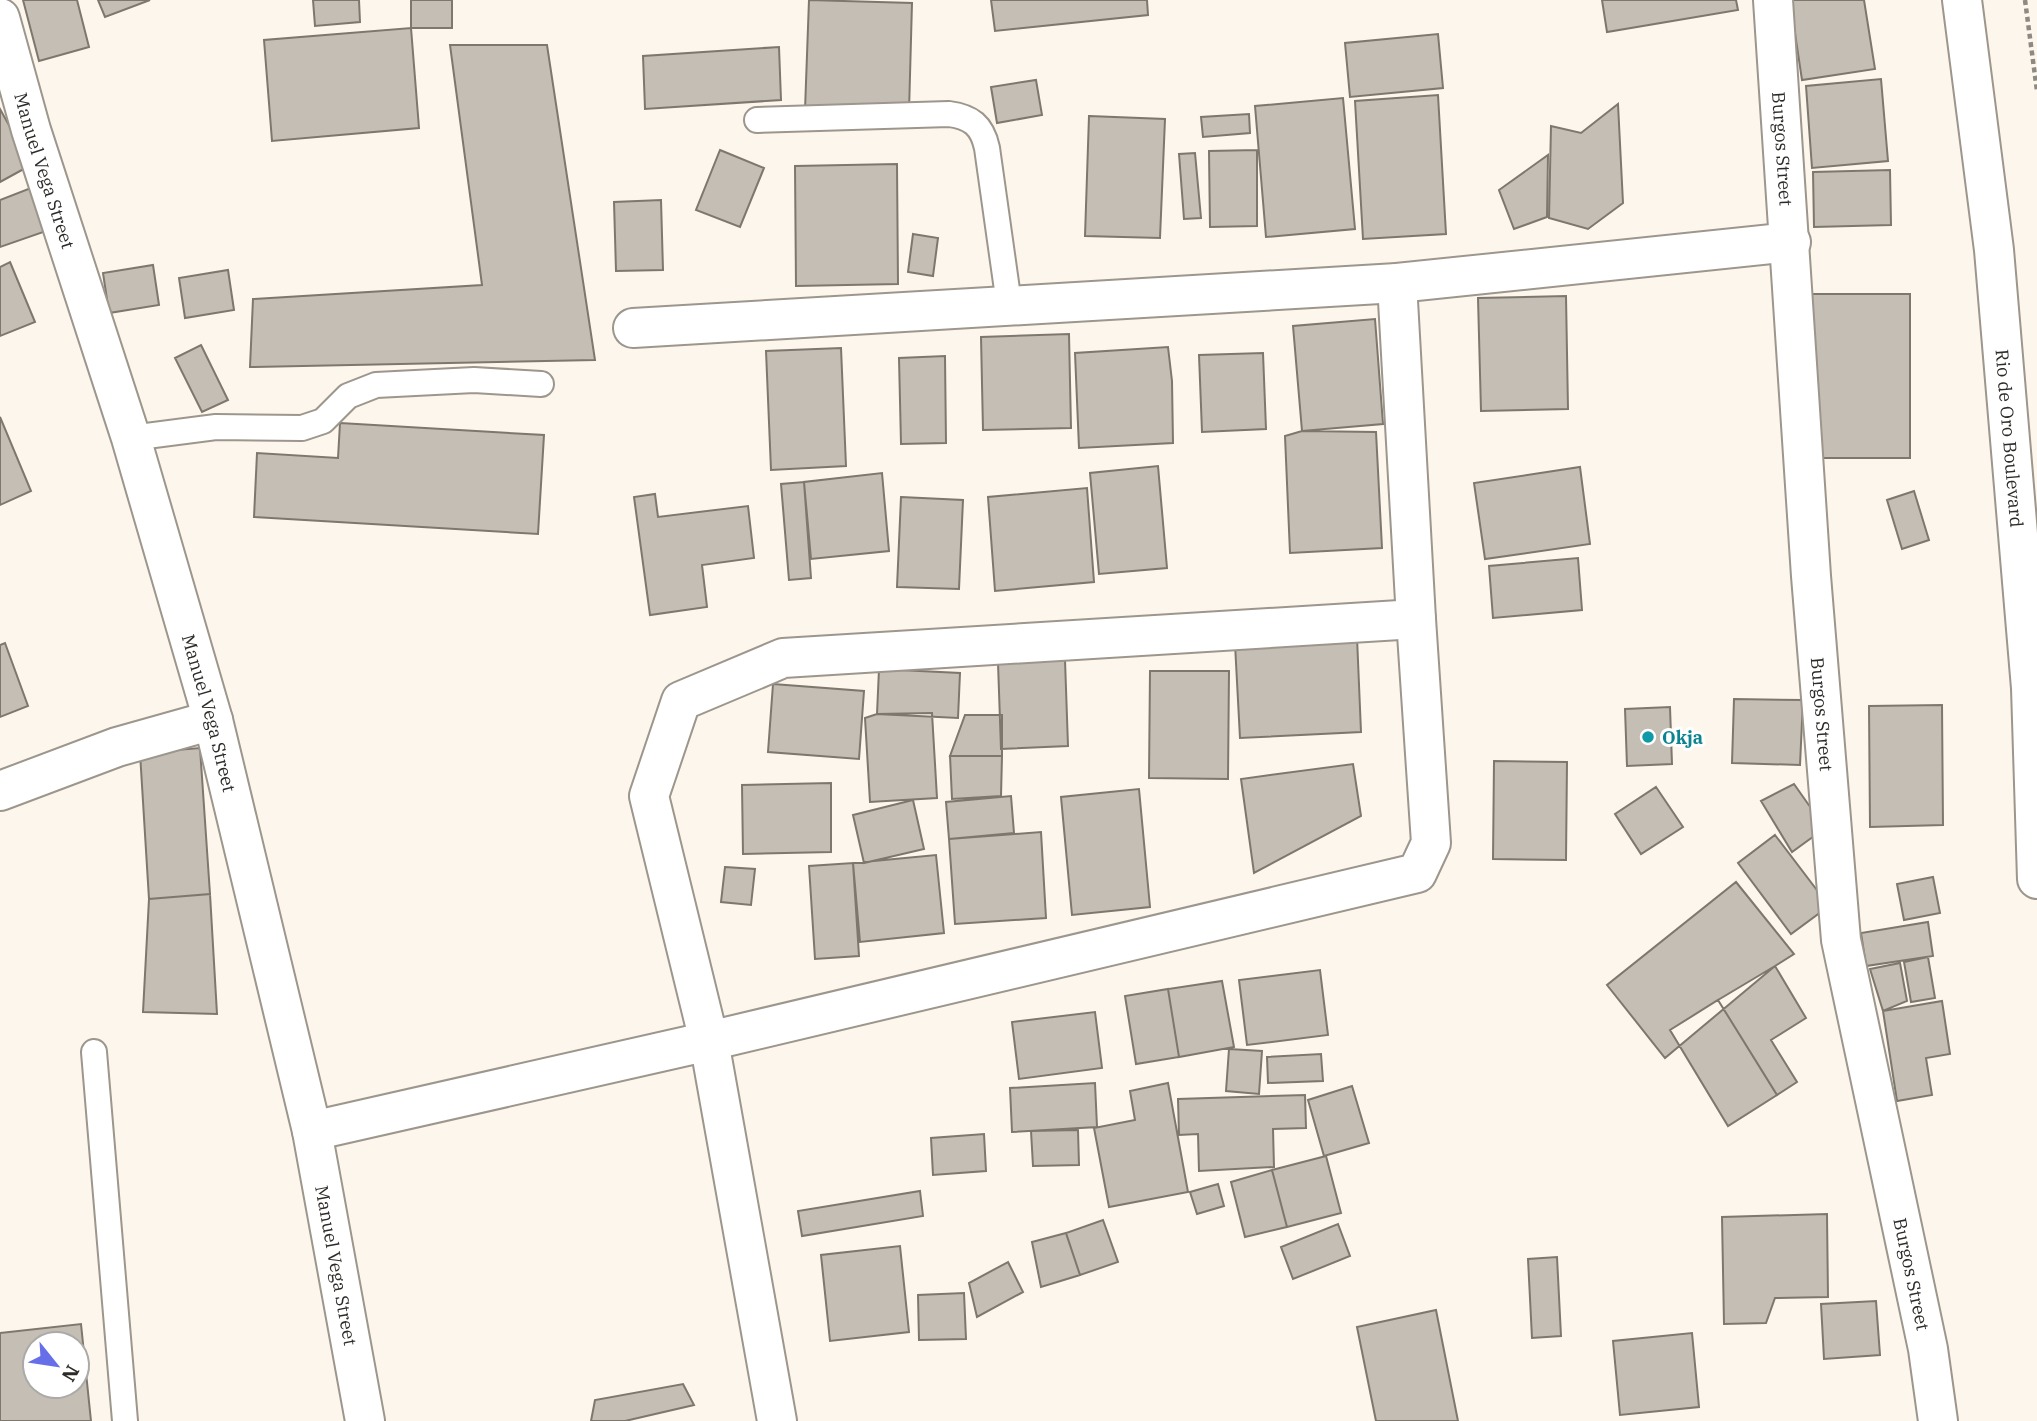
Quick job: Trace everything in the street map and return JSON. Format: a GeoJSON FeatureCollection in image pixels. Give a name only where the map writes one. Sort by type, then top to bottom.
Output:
{"type":"FeatureCollection","features":[{"type":"Feature","properties":{"kind":"street","name":"Burgos Street"},"geometry":{"type":"LineString","coordinates":[[1773,0],[1811,576],[1842,940],[1928,1349],[1928,1420]]}},
{"type":"Feature","properties":{"kind":"street","name":"Rio de Oro Boulevard"},"geometry":{"type":"LineString","coordinates":[[1962,0],[1994,250],[2031,688],[2037,879]]}},
{"type":"Feature","properties":{"kind":"street","name":"Manuel Vega Street"},"geometry":{"type":"LineString","coordinates":[[0,22],[31,130],[131,438],[213,720],[312,1131],[365,1421]]}},
{"type":"Feature","properties":{"kind":"street"},"geometry":{"type":"LineString","coordinates":[[633,328],[1397,283],[1791,242]]}},
{"type":"Feature","properties":{"kind":"street"},"geometry":{"type":"LineString","coordinates":[[312,1131],[709,1041],[1417,873],[1432,843],[1397,283]]}},
{"type":"Feature","properties":{"kind":"street"},"geometry":{"type":"LineString","coordinates":[[776,1421],[709,1041],[649,796],[681,701],[783,657],[1416,619]]}},
{"type":"Feature","properties":{"kind":"street"},"geometry":{"type":"LineString","coordinates":[[0,791],[117,747],[213,720]]}},
{"type":"Feature","properties":{"kind":"lane"},"geometry":{"type":"LineString","coordinates":[[758,120],[948,114],[972,120],[981,130],[987,148],[1009,304]]}},
{"type":"Feature","properties":{"kind":"lane"},"geometry":{"type":"LineString","coordinates":[[131,438],[216,427],[302,428],[323,421],[348,396],[376,384],[474,380],[541,384]]}},
{"type":"Feature","properties":{"kind":"lane"},"geometry":{"type":"LineString","coordinates":[[94,1052],[125,1421]]}},
{"type":"Feature","properties":{"kind":"path"},"geometry":{"type":"LineString","coordinates":[[2025,0],[2037,91]]}},
{"type":"Feature","properties":{"kind":"building"},"geometry":{"type":"Polygon","coordinates":[[[23,0],[77,0],[89,47],[39,61],[23,0]]]}},
{"type":"Feature","properties":{"kind":"building"},"geometry":{"type":"Polygon","coordinates":[[[98,0],[150,0],[105,17],[98,0]]]}},
{"type":"Feature","properties":{"kind":"building"},"geometry":{"type":"Polygon","coordinates":[[[313,0],[359,0],[360,22],[315,26],[313,0]]]}},
{"type":"Feature","properties":{"kind":"building"},"geometry":{"type":"Polygon","coordinates":[[[411,0],[452,0],[452,28],[411,28],[411,0]]]}},
{"type":"Feature","properties":{"kind":"building"},"geometry":{"type":"Polygon","coordinates":[[[809,0],[912,3],[909,112],[805,110],[809,0]]]}},
{"type":"Feature","properties":{"kind":"building"},"geometry":{"type":"Polygon","coordinates":[[[991,0],[1147,0],[1148,15],[995,31],[991,0]]]}},
{"type":"Feature","properties":{"kind":"building"},"geometry":{"type":"Polygon","coordinates":[[[1602,0],[1736,0],[1738,10],[1607,32],[1602,0]]]}},
{"type":"Feature","properties":{"kind":"building"},"geometry":{"type":"Polygon","coordinates":[[[1790,0],[1864,0],[1875,69],[1802,80],[1790,0]]]}},
{"type":"Feature","properties":{"kind":"building"},"geometry":{"type":"Polygon","coordinates":[[[411,28],[419,128],[272,141],[264,40],[411,28]]]}},
{"type":"Feature","properties":{"kind":"building"},"geometry":{"type":"Polygon","coordinates":[[[1438,34],[1443,88],[1350,97],[1345,43],[1438,34]]]}},
{"type":"Feature","properties":{"kind":"building"},"geometry":{"type":"Polygon","coordinates":[[[450,45],[547,45],[595,360],[250,367],[253,299],[482,285],[450,45]]]}},
{"type":"Feature","properties":{"kind":"building"},"geometry":{"type":"Polygon","coordinates":[[[779,47],[781,100],[645,109],[643,56],[779,47]]]}},
{"type":"Feature","properties":{"kind":"building"},"geometry":{"type":"Polygon","coordinates":[[[1881,79],[1888,161],[1812,168],[1806,86],[1881,79]]]}},
{"type":"Feature","properties":{"kind":"building"},"geometry":{"type":"Polygon","coordinates":[[[1036,80],[1042,115],[997,123],[991,87],[1036,80]]]}},
{"type":"Feature","properties":{"kind":"building"},"geometry":{"type":"Polygon","coordinates":[[[1438,95],[1446,234],[1363,239],[1355,101],[1438,95]]]}},
{"type":"Feature","properties":{"kind":"building"},"geometry":{"type":"Polygon","coordinates":[[[1343,98],[1355,229],[1266,237],[1255,106],[1343,98]]]}},
{"type":"Feature","properties":{"kind":"building"},"geometry":{"type":"Polygon","coordinates":[[[1618,104],[1623,203],[1588,229],[1549,218],[1551,126],[1581,133],[1618,104]]]}},
{"type":"Feature","properties":{"kind":"building"},"geometry":{"type":"Polygon","coordinates":[[[0,109],[31,165],[0,182],[0,109]]]}},
{"type":"Feature","properties":{"kind":"building"},"geometry":{"type":"Polygon","coordinates":[[[1249,114],[1250,133],[1203,137],[1201,117],[1249,114]]]}},
{"type":"Feature","properties":{"kind":"building"},"geometry":{"type":"Polygon","coordinates":[[[1089,116],[1165,119],[1160,238],[1085,236],[1089,116]]]}},
{"type":"Feature","properties":{"kind":"building"},"geometry":{"type":"Polygon","coordinates":[[[720,150],[764,168],[740,227],[696,210],[720,150]]]}},
{"type":"Feature","properties":{"kind":"building"},"geometry":{"type":"Polygon","coordinates":[[[1257,150],[1257,226],[1210,227],[1209,151],[1257,150]]]}},
{"type":"Feature","properties":{"kind":"building"},"geometry":{"type":"Polygon","coordinates":[[[1195,153],[1201,218],[1184,219],[1179,154],[1195,153]]]}},
{"type":"Feature","properties":{"kind":"building"},"geometry":{"type":"Polygon","coordinates":[[[1548,155],[1547,217],[1514,229],[1499,190],[1548,155]]]}},
{"type":"Feature","properties":{"kind":"building"},"geometry":{"type":"Polygon","coordinates":[[[897,164],[898,284],[796,286],[795,166],[897,164]]]}},
{"type":"Feature","properties":{"kind":"building"},"geometry":{"type":"Polygon","coordinates":[[[1890,170],[1891,225],[1814,227],[1813,172],[1890,170]]]}},
{"type":"Feature","properties":{"kind":"building"},"geometry":{"type":"Polygon","coordinates":[[[36,186],[52,229],[0,247],[0,200],[36,186]]]}},
{"type":"Feature","properties":{"kind":"building"},"geometry":{"type":"Polygon","coordinates":[[[661,200],[663,270],[616,271],[614,202],[661,200]]]}},
{"type":"Feature","properties":{"kind":"building"},"geometry":{"type":"Polygon","coordinates":[[[913,234],[938,238],[933,276],[908,272],[913,234]]]}},
{"type":"Feature","properties":{"kind":"building"},"geometry":{"type":"Polygon","coordinates":[[[10,262],[35,322],[0,336],[0,267],[10,262]]]}},
{"type":"Feature","properties":{"kind":"building"},"geometry":{"type":"Polygon","coordinates":[[[153,265],[159,305],[109,313],[103,273],[153,265]]]}},
{"type":"Feature","properties":{"kind":"building"},"geometry":{"type":"Polygon","coordinates":[[[228,270],[234,310],[185,318],[179,278],[228,270]]]}},
{"type":"Feature","properties":{"kind":"building"},"geometry":{"type":"Polygon","coordinates":[[[1812,294],[1910,294],[1910,458],[1811,458],[1812,294]]]}},
{"type":"Feature","properties":{"kind":"building"},"geometry":{"type":"Polygon","coordinates":[[[1566,296],[1568,409],[1481,411],[1478,298],[1566,296]]]}},
{"type":"Feature","properties":{"kind":"building"},"geometry":{"type":"Polygon","coordinates":[[[1375,319],[1383,424],[1302,431],[1293,326],[1375,319]]]}},
{"type":"Feature","properties":{"kind":"building"},"geometry":{"type":"Polygon","coordinates":[[[1069,334],[1071,428],[983,430],[981,337],[1069,334]]]}},
{"type":"Feature","properties":{"kind":"building"},"geometry":{"type":"Polygon","coordinates":[[[201,345],[228,400],[202,412],[175,358],[201,345]]]}},
{"type":"Feature","properties":{"kind":"building"},"geometry":{"type":"Polygon","coordinates":[[[1168,347],[1172,381],[1173,443],[1079,448],[1075,353],[1168,347]]]}},
{"type":"Feature","properties":{"kind":"building"},"geometry":{"type":"Polygon","coordinates":[[[841,348],[846,466],[771,470],[766,351],[841,348]]]}},
{"type":"Feature","properties":{"kind":"building"},"geometry":{"type":"Polygon","coordinates":[[[1263,353],[1266,429],[1202,432],[1199,355],[1263,353]]]}},
{"type":"Feature","properties":{"kind":"building"},"geometry":{"type":"Polygon","coordinates":[[[945,356],[946,443],[901,444],[899,358],[945,356]]]}},
{"type":"Feature","properties":{"kind":"building"},"geometry":{"type":"Polygon","coordinates":[[[0,417],[31,491],[0,505],[0,417]]]}},
{"type":"Feature","properties":{"kind":"building"},"geometry":{"type":"Polygon","coordinates":[[[340,423],[544,435],[538,534],[254,517],[257,453],[338,458],[340,423]]]}},
{"type":"Feature","properties":{"kind":"building"},"geometry":{"type":"Polygon","coordinates":[[[1302,431],[1376,432],[1382,548],[1290,553],[1285,436],[1302,431]]]}},
{"type":"Feature","properties":{"kind":"building"},"geometry":{"type":"Polygon","coordinates":[[[1158,466],[1167,568],[1099,574],[1090,473],[1158,466]]]}},
{"type":"Feature","properties":{"kind":"building"},"geometry":{"type":"Polygon","coordinates":[[[1580,467],[1590,544],[1485,559],[1474,483],[1580,467]]]}},
{"type":"Feature","properties":{"kind":"building"},"geometry":{"type":"Polygon","coordinates":[[[882,473],[889,551],[811,559],[804,482],[882,473]]]}},
{"type":"Feature","properties":{"kind":"building"},"geometry":{"type":"Polygon","coordinates":[[[804,482],[811,578],[789,580],[781,484],[804,482]]]}},
{"type":"Feature","properties":{"kind":"building"},"geometry":{"type":"Polygon","coordinates":[[[1087,488],[1094,582],[995,591],[988,497],[1087,488]]]}},
{"type":"Feature","properties":{"kind":"building"},"geometry":{"type":"Polygon","coordinates":[[[1914,491],[1929,540],[1902,549],[1887,500],[1914,491]]]}},
{"type":"Feature","properties":{"kind":"building"},"geometry":{"type":"Polygon","coordinates":[[[655,494],[658,517],[748,506],[754,558],[702,565],[707,607],[650,615],[634,497],[655,494]]]}},
{"type":"Feature","properties":{"kind":"building"},"geometry":{"type":"Polygon","coordinates":[[[901,497],[963,500],[959,589],[897,587],[901,497]]]}},
{"type":"Feature","properties":{"kind":"building"},"geometry":{"type":"Polygon","coordinates":[[[1578,558],[1582,610],[1493,618],[1489,566],[1578,558]]]}},
{"type":"Feature","properties":{"kind":"building"},"geometry":{"type":"Polygon","coordinates":[[[1357,637],[1361,732],[1240,738],[1235,644],[1357,637]]]}},
{"type":"Feature","properties":{"kind":"building"},"geometry":{"type":"Polygon","coordinates":[[[5,643],[28,706],[0,717],[0,645],[5,643]]]}},
{"type":"Feature","properties":{"kind":"building"},"geometry":{"type":"Polygon","coordinates":[[[1065,660],[1068,746],[1001,749],[998,663],[1065,660]]]}},
{"type":"Feature","properties":{"kind":"building"},"geometry":{"type":"Polygon","coordinates":[[[879,669],[960,673],[958,718],[877,714],[879,669]]]}},
{"type":"Feature","properties":{"kind":"building"},"geometry":{"type":"Polygon","coordinates":[[[1150,671],[1229,671],[1228,779],[1149,778],[1150,671]]]}},
{"type":"Feature","properties":{"kind":"building"},"geometry":{"type":"Polygon","coordinates":[[[773,684],[864,691],[859,759],[768,752],[773,684]]]}},
{"type":"Feature","properties":{"kind":"building"},"geometry":{"type":"Polygon","coordinates":[[[1734,699],[1803,700],[1800,765],[1732,763],[1734,699]]]}},
{"type":"Feature","properties":{"kind":"building"},"geometry":{"type":"Polygon","coordinates":[[[1942,705],[1943,825],[1870,827],[1869,706],[1942,705]]]}},
{"type":"Feature","properties":{"kind":"building","name":"Okja"},"geometry":{"type":"Polygon","coordinates":[[[1670,707],[1672,764],[1627,766],[1625,709],[1670,707]]]}},
{"type":"Feature","properties":{"kind":"building"},"geometry":{"type":"Polygon","coordinates":[[[932,713],[937,798],[870,802],[865,718],[877,714],[932,713]]]}},
{"type":"Feature","properties":{"kind":"building"},"geometry":{"type":"Polygon","coordinates":[[[965,715],[1002,715],[1002,756],[950,756],[965,715]]]}},
{"type":"Feature","properties":{"kind":"building"},"geometry":{"type":"Polygon","coordinates":[[[200,748],[210,894],[149,899],[140,753],[200,748]]]}},
{"type":"Feature","properties":{"kind":"building"},"geometry":{"type":"Polygon","coordinates":[[[950,756],[1002,756],[1001,796],[952,799],[950,756]]]}},
{"type":"Feature","properties":{"kind":"building"},"geometry":{"type":"Polygon","coordinates":[[[1494,761],[1567,762],[1566,860],[1493,859],[1494,761]]]}},
{"type":"Feature","properties":{"kind":"building"},"geometry":{"type":"Polygon","coordinates":[[[1353,764],[1361,816],[1254,873],[1241,779],[1353,764]]]}},
{"type":"Feature","properties":{"kind":"building"},"geometry":{"type":"Polygon","coordinates":[[[831,783],[831,852],[743,854],[742,785],[831,783]]]}},
{"type":"Feature","properties":{"kind":"building"},"geometry":{"type":"Polygon","coordinates":[[[1794,784],[1825,828],[1792,852],[1761,801],[1794,784]]]}},
{"type":"Feature","properties":{"kind":"building"},"geometry":{"type":"Polygon","coordinates":[[[1656,787],[1683,827],[1641,854],[1615,814],[1656,787]]]}},
{"type":"Feature","properties":{"kind":"building"},"geometry":{"type":"Polygon","coordinates":[[[1139,789],[1150,907],[1072,915],[1061,797],[1139,789]]]}},
{"type":"Feature","properties":{"kind":"building"},"geometry":{"type":"Polygon","coordinates":[[[1011,796],[1014,833],[949,839],[946,802],[1011,796]]]}},
{"type":"Feature","properties":{"kind":"building"},"geometry":{"type":"Polygon","coordinates":[[[913,800],[924,849],[864,863],[853,815],[913,800]]]}},
{"type":"Feature","properties":{"kind":"building"},"geometry":{"type":"Polygon","coordinates":[[[1041,832],[1046,918],[955,924],[949,839],[1041,832]]]}},
{"type":"Feature","properties":{"kind":"building"},"geometry":{"type":"Polygon","coordinates":[[[1775,835],[1829,906],[1791,934],[1738,863],[1775,835]]]}},
{"type":"Feature","properties":{"kind":"building"},"geometry":{"type":"Polygon","coordinates":[[[936,855],[944,933],[860,942],[853,863],[936,855]]]}},
{"type":"Feature","properties":{"kind":"building"},"geometry":{"type":"Polygon","coordinates":[[[853,863],[859,956],[815,959],[809,866],[853,863]]]}},
{"type":"Feature","properties":{"kind":"building"},"geometry":{"type":"Polygon","coordinates":[[[725,867],[755,869],[751,905],[721,902],[725,867]]]}},
{"type":"Feature","properties":{"kind":"building"},"geometry":{"type":"Polygon","coordinates":[[[1933,877],[1940,913],[1904,920],[1897,884],[1933,877]]]}},
{"type":"Feature","properties":{"kind":"building"},"geometry":{"type":"Polygon","coordinates":[[[1736,882],[1794,954],[1775,966],[1665,1058],[1607,985],[1736,882]]]}},
{"type":"Feature","properties":{"kind":"building"},"geometry":{"type":"Polygon","coordinates":[[[210,894],[217,1014],[143,1012],[149,899],[210,894]]]}},
{"type":"Feature","properties":{"kind":"building"},"geometry":{"type":"Polygon","coordinates":[[[1928,922],[1933,956],[1866,966],[1861,933],[1928,922]]]}},
{"type":"Feature","properties":{"kind":"building"},"geometry":{"type":"Polygon","coordinates":[[[1928,957],[1935,998],[1911,1002],[1904,962],[1928,957]]]}},
{"type":"Feature","properties":{"kind":"building"},"geometry":{"type":"Polygon","coordinates":[[[1900,963],[1907,1001],[1883,1011],[1870,969],[1900,963]]]}},
{"type":"Feature","properties":{"kind":"building"},"geometry":{"type":"Polygon","coordinates":[[[1775,966],[1806,1018],[1771,1040],[1797,1082],[1777,1095],[1718,1000],[1775,966]]]}},
{"type":"Feature","properties":{"kind":"building"},"geometry":{"type":"Polygon","coordinates":[[[1320,970],[1328,1035],[1247,1045],[1239,980],[1320,970]]]}},
{"type":"Feature","properties":{"kind":"building"},"geometry":{"type":"Polygon","coordinates":[[[1222,981],[1234,1047],[1179,1057],[1168,989],[1222,981]]]}},
{"type":"Feature","properties":{"kind":"building"},"geometry":{"type":"Polygon","coordinates":[[[1168,989],[1179,1057],[1136,1064],[1125,996],[1168,989]]]}},
{"type":"Feature","properties":{"kind":"building"},"geometry":{"type":"Polygon","coordinates":[[[1718,1000],[1777,1095],[1728,1126],[1670,1030],[1718,1000]]]}},
{"type":"Feature","properties":{"kind":"building"},"geometry":{"type":"Polygon","coordinates":[[[1942,1001],[1950,1054],[1926,1058],[1932,1095],[1897,1101],[1883,1011],[1942,1001]]]}},
{"type":"Feature","properties":{"kind":"building"},"geometry":{"type":"Polygon","coordinates":[[[1095,1012],[1102,1068],[1019,1079],[1012,1022],[1095,1012]]]}},
{"type":"Feature","properties":{"kind":"building"},"geometry":{"type":"Polygon","coordinates":[[[1229,1049],[1262,1051],[1259,1094],[1226,1091],[1229,1049]]]}},
{"type":"Feature","properties":{"kind":"building"},"geometry":{"type":"Polygon","coordinates":[[[1321,1054],[1323,1081],[1268,1083],[1267,1057],[1321,1054]]]}},
{"type":"Feature","properties":{"kind":"building"},"geometry":{"type":"Polygon","coordinates":[[[1095,1083],[1097,1127],[1012,1132],[1010,1088],[1095,1083]]]}},
{"type":"Feature","properties":{"kind":"building"},"geometry":{"type":"Polygon","coordinates":[[[1168,1083],[1188,1192],[1109,1207],[1094,1128],[1135,1120],[1130,1091],[1168,1083]]]}},
{"type":"Feature","properties":{"kind":"building"},"geometry":{"type":"Polygon","coordinates":[[[1352,1086],[1369,1143],[1324,1156],[1308,1100],[1352,1086]]]}},
{"type":"Feature","properties":{"kind":"building"},"geometry":{"type":"Polygon","coordinates":[[[1305,1095],[1306,1128],[1273,1129],[1274,1167],[1199,1171],[1198,1134],[1179,1135],[1178,1099],[1305,1095]]]}},
{"type":"Feature","properties":{"kind":"building"},"geometry":{"type":"Polygon","coordinates":[[[1078,1130],[1079,1165],[1033,1166],[1031,1131],[1078,1130]]]}},
{"type":"Feature","properties":{"kind":"building"},"geometry":{"type":"Polygon","coordinates":[[[984,1134],[986,1171],[933,1175],[931,1138],[984,1134]]]}},
{"type":"Feature","properties":{"kind":"building"},"geometry":{"type":"Polygon","coordinates":[[[1326,1156],[1341,1213],[1287,1227],[1272,1170],[1326,1156]]]}},
{"type":"Feature","properties":{"kind":"building"},"geometry":{"type":"Polygon","coordinates":[[[1272,1170],[1287,1227],[1245,1237],[1231,1182],[1272,1170]]]}},
{"type":"Feature","properties":{"kind":"building"},"geometry":{"type":"Polygon","coordinates":[[[1218,1184],[1224,1206],[1197,1214],[1190,1192],[1218,1184]]]}},
{"type":"Feature","properties":{"kind":"building"},"geometry":{"type":"Polygon","coordinates":[[[920,1191],[923,1216],[802,1236],[798,1211],[920,1191]]]}},
{"type":"Feature","properties":{"kind":"building"},"geometry":{"type":"Polygon","coordinates":[[[1827,1214],[1828,1297],[1775,1298],[1766,1323],[1724,1324],[1722,1217],[1827,1214]]]}},
{"type":"Feature","properties":{"kind":"building"},"geometry":{"type":"Polygon","coordinates":[[[1103,1220],[1118,1262],[1080,1275],[1066,1233],[1103,1220]]]}},
{"type":"Feature","properties":{"kind":"building"},"geometry":{"type":"Polygon","coordinates":[[[1338,1224],[1350,1256],[1293,1279],[1281,1247],[1338,1224]]]}},
{"type":"Feature","properties":{"kind":"building"},"geometry":{"type":"Polygon","coordinates":[[[1066,1233],[1080,1275],[1041,1287],[1032,1242],[1066,1233]]]}},
{"type":"Feature","properties":{"kind":"building"},"geometry":{"type":"Polygon","coordinates":[[[900,1246],[909,1332],[830,1341],[821,1255],[900,1246]]]}},
{"type":"Feature","properties":{"kind":"building"},"geometry":{"type":"Polygon","coordinates":[[[1557,1257],[1561,1336],[1532,1338],[1528,1259],[1557,1257]]]}},
{"type":"Feature","properties":{"kind":"building"},"geometry":{"type":"Polygon","coordinates":[[[1008,1262],[1023,1292],[977,1317],[969,1283],[1008,1262]]]}},
{"type":"Feature","properties":{"kind":"building"},"geometry":{"type":"Polygon","coordinates":[[[964,1293],[966,1339],[919,1340],[918,1295],[964,1293]]]}},
{"type":"Feature","properties":{"kind":"building"},"geometry":{"type":"Polygon","coordinates":[[[1876,1301],[1880,1355],[1824,1359],[1821,1304],[1876,1301]]]}},
{"type":"Feature","properties":{"kind":"building"},"geometry":{"type":"Polygon","coordinates":[[[1436,1310],[1458,1421],[1376,1421],[1357,1327],[1436,1310]]]}},
{"type":"Feature","properties":{"kind":"building"},"geometry":{"type":"Polygon","coordinates":[[[81,1324],[82,1330],[27,1330],[81,1324]]]}},
{"type":"Feature","properties":{"kind":"building"},"geometry":{"type":"Polygon","coordinates":[[[21,1331],[21,1400],[89,1400],[91,1421],[0,1421],[0,1333],[21,1331]]]}},
{"type":"Feature","properties":{"kind":"building"},"geometry":{"type":"Polygon","coordinates":[[[1692,1333],[1699,1407],[1620,1415],[1613,1341],[1692,1333]]]}},
{"type":"Feature","properties":{"kind":"building"},"geometry":{"type":"Polygon","coordinates":[[[683,1384],[694,1405],[625,1421],[591,1421],[595,1400],[683,1384]]]}},
{"type":"Feature","properties":{"kind":"place","name":"Okja"},"geometry":{"type":"Point","coordinates":[1648,737]}}]}
